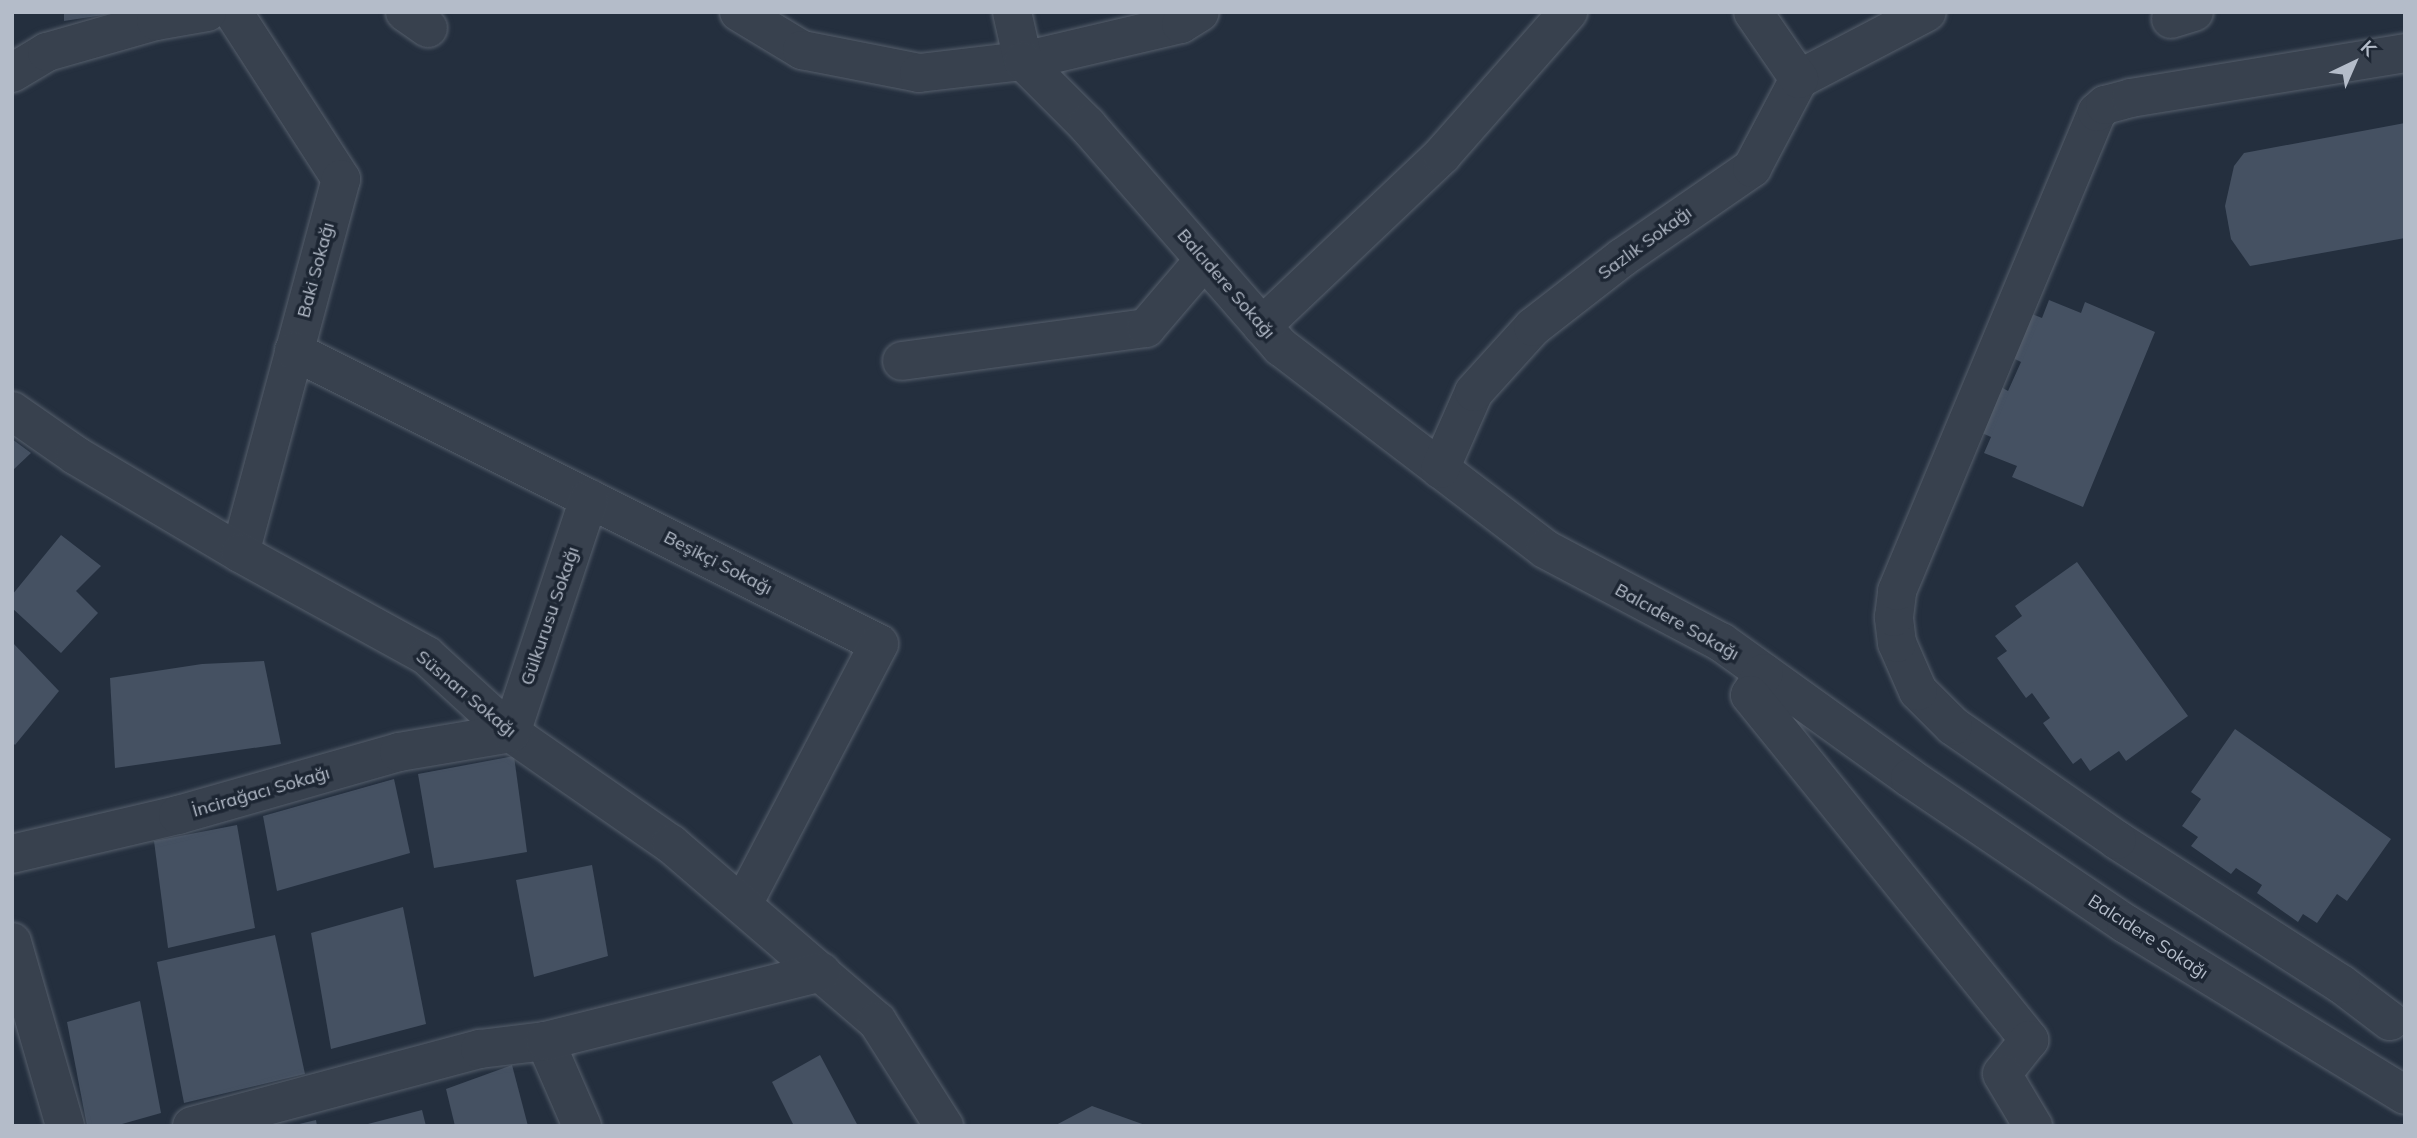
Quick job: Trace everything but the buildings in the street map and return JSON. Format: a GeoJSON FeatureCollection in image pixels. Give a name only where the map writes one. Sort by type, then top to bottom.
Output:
{"type":"FeatureCollection","features":[{"type":"Feature","properties":{"kind":"street"},"geometry":{"type":"LineString","coordinates":[[12,73],[47,52],[156,21],[207,12]]}},
{"type":"Feature","properties":{"kind":"street","name":"Baki Sokağı"},"geometry":{"type":"LineString","coordinates":[[233,12],[341,179],[240,553]]}},
{"type":"Feature","properties":{"kind":"street"},"geometry":{"type":"LineString","coordinates":[[739,12],[802,50],[919,73],[1023,61],[1181,24],[1200,12]]}},
{"type":"Feature","properties":{"kind":"street"},"geometry":{"type":"LineString","coordinates":[[1012,12],[1023,61]]}},
{"type":"Feature","properties":{"kind":"street"},"geometry":{"type":"LineString","coordinates":[[1262,326],[1442,155],[1568,12]]}},
{"type":"Feature","properties":{"kind":"street"},"geometry":{"type":"LineString","coordinates":[[1753,12],[1799,79],[1927,12]]}},
{"type":"Feature","properties":{"kind":"street"},"geometry":{"type":"LineString","coordinates":[[2355,1066],[2398,1018],[2117,840],[1944,719],[1917,691],[1906,669],[1897,643],[1895,617],[1897,591],[2096,112],[2105,106],[2131,98],[2405,53]]}},
{"type":"Feature","properties":{"kind":"street","name":"Balcıdere Sokağı"},"geometry":{"type":"LineString","coordinates":[[1023,61],[1087,125],[1281,347],[1545,550],[1721,642],[1910,778],[2126,924],[2405,1095]]}},
{"type":"Feature","properties":{"kind":"street","name":"Sazlık Sokağı"},"geometry":{"type":"LineString","coordinates":[[1440,469],[1474,393],[1534,327],[1623,257],[1752,168],[1799,79]]}},
{"type":"Feature","properties":{"kind":"street"},"geometry":{"type":"LineString","coordinates":[[902,361],[1146,328],[1205,260]]}},
{"type":"Feature","properties":{"kind":"street","name":"Beşikçi Sokağı"},"geometry":{"type":"LineString","coordinates":[[294,351],[878,644],[743,904]]}},
{"type":"Feature","properties":{"kind":"street","name":"Süsnarı Sokağı"},"geometry":{"type":"LineString","coordinates":[[12,411],[75,455],[240,553],[427,656],[511,733],[671,844],[877,1021],[944,1126]]}},
{"type":"Feature","properties":{"kind":"street","name":"Gülkurusu Sokağı"},"geometry":{"type":"LineString","coordinates":[[511,733],[589,499]]}},
{"type":"Feature","properties":{"kind":"street"},"geometry":{"type":"LineString","coordinates":[[1764,673],[1750,695],[2029,1040],[2002,1074],[2033,1126]]}},
{"type":"Feature","properties":{"kind":"street","name":"İncirağacı Sokağı"},"geometry":{"type":"LineString","coordinates":[[12,854],[178,815],[399,752],[511,733]]}},
{"type":"Feature","properties":{"kind":"street"},"geometry":{"type":"LineString","coordinates":[[12,942],[65,1126]]}},
{"type":"Feature","properties":{"kind":"street"},"geometry":{"type":"LineString","coordinates":[[192,1126],[480,1049],[545,1041],[822,972]]}},
{"type":"Feature","properties":{"kind":"street"},"geometry":{"type":"LineString","coordinates":[[545,1041],[582,1126]]}}]}
